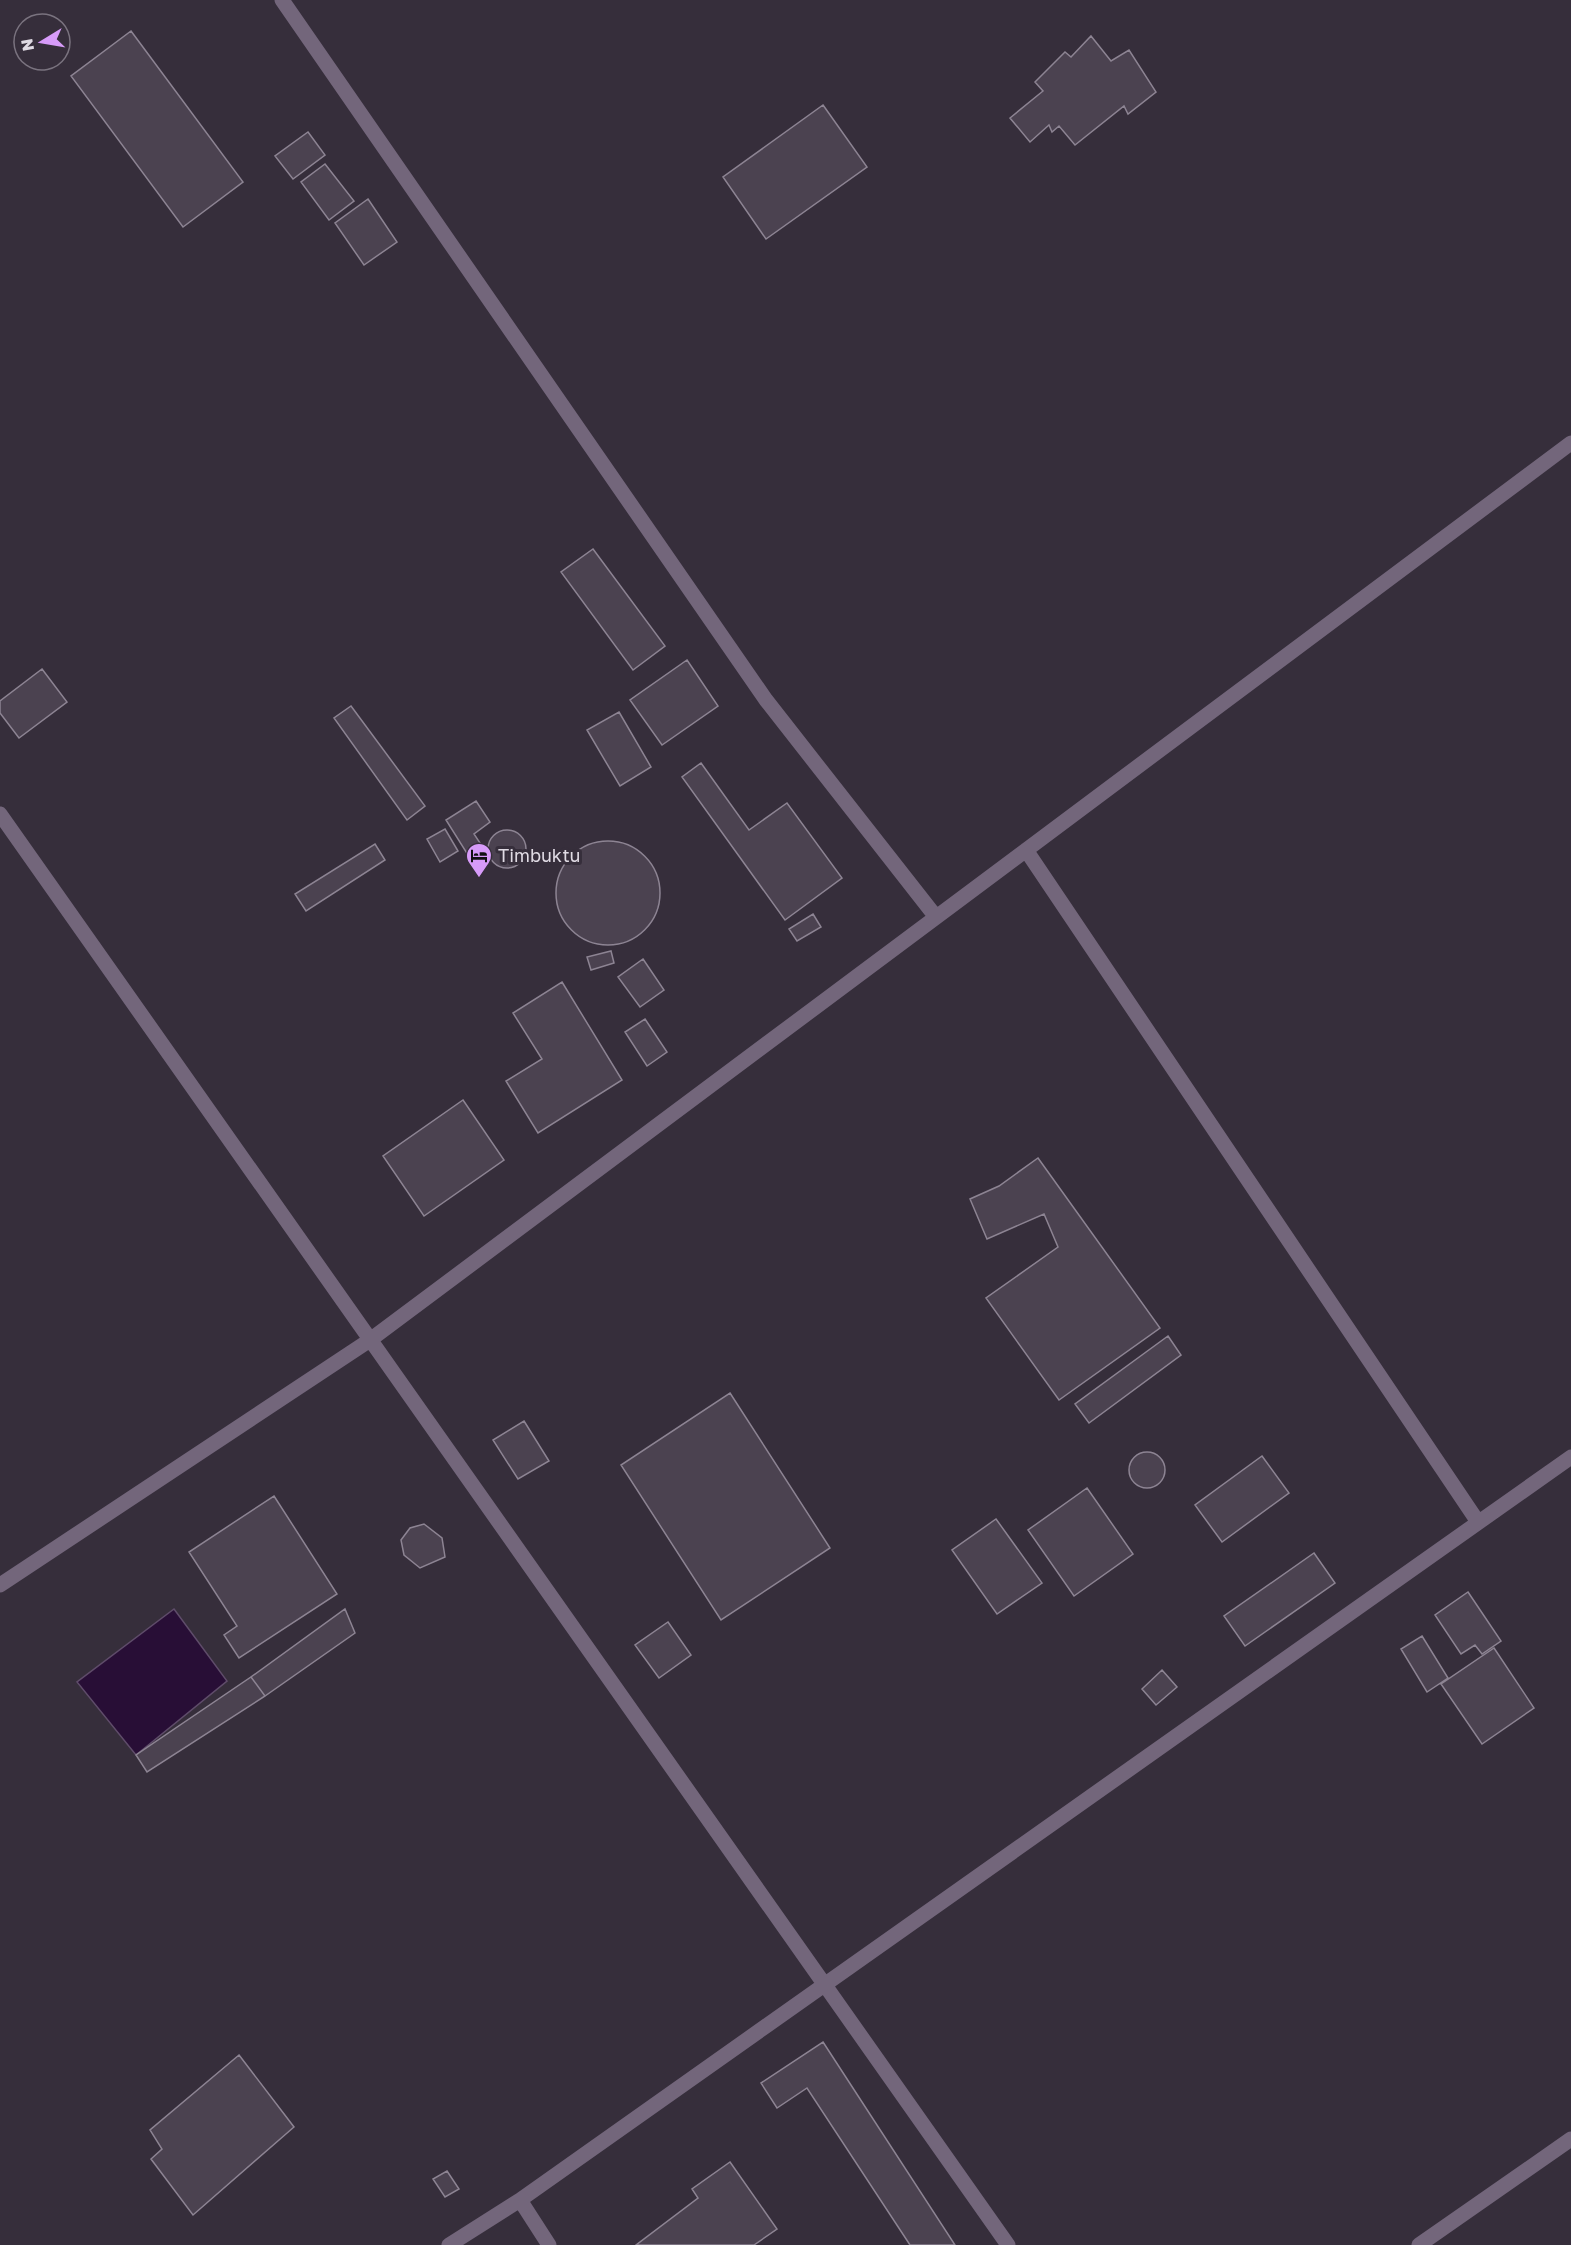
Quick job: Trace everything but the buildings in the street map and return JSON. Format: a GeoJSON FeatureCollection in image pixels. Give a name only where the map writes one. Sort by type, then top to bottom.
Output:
{"type":"FeatureCollection","features":[{"type":"Feature","properties":{"kind":"street"},"geometry":{"type":"LineString","coordinates":[[282,0],[766,700],[936,917]]}},
{"type":"Feature","properties":{"kind":"street"},"geometry":{"type":"LineString","coordinates":[[0,1586],[370,1340],[1571,443]]}},
{"type":"Feature","properties":{"kind":"street"},"geometry":{"type":"LineString","coordinates":[[0,814],[1008,2245]]}},
{"type":"Feature","properties":{"kind":"street"},"geometry":{"type":"LineString","coordinates":[[1026,850],[1478,1522]]}},
{"type":"Feature","properties":{"kind":"street"},"geometry":{"type":"LineString","coordinates":[[449,2245],[520,2200],[1571,1456]]}},
{"type":"Feature","properties":{"kind":"street"},"geometry":{"type":"LineString","coordinates":[[1419,2245],[1571,2139]]}},
{"type":"Feature","properties":{"kind":"street"},"geometry":{"type":"LineString","coordinates":[[520,2200],[549,2245]]}},
{"type":"Feature","properties":{"kind":"shaded area"},"geometry":{"type":"Polygon","coordinates":[[[174,1609],[227,1681],[136,1755],[77,1682],[174,1609]]]}},
{"type":"Feature","properties":{"kind":"place","name":"Timbuktu"},"geometry":{"type":"Point","coordinates":[479,879]}}]}
